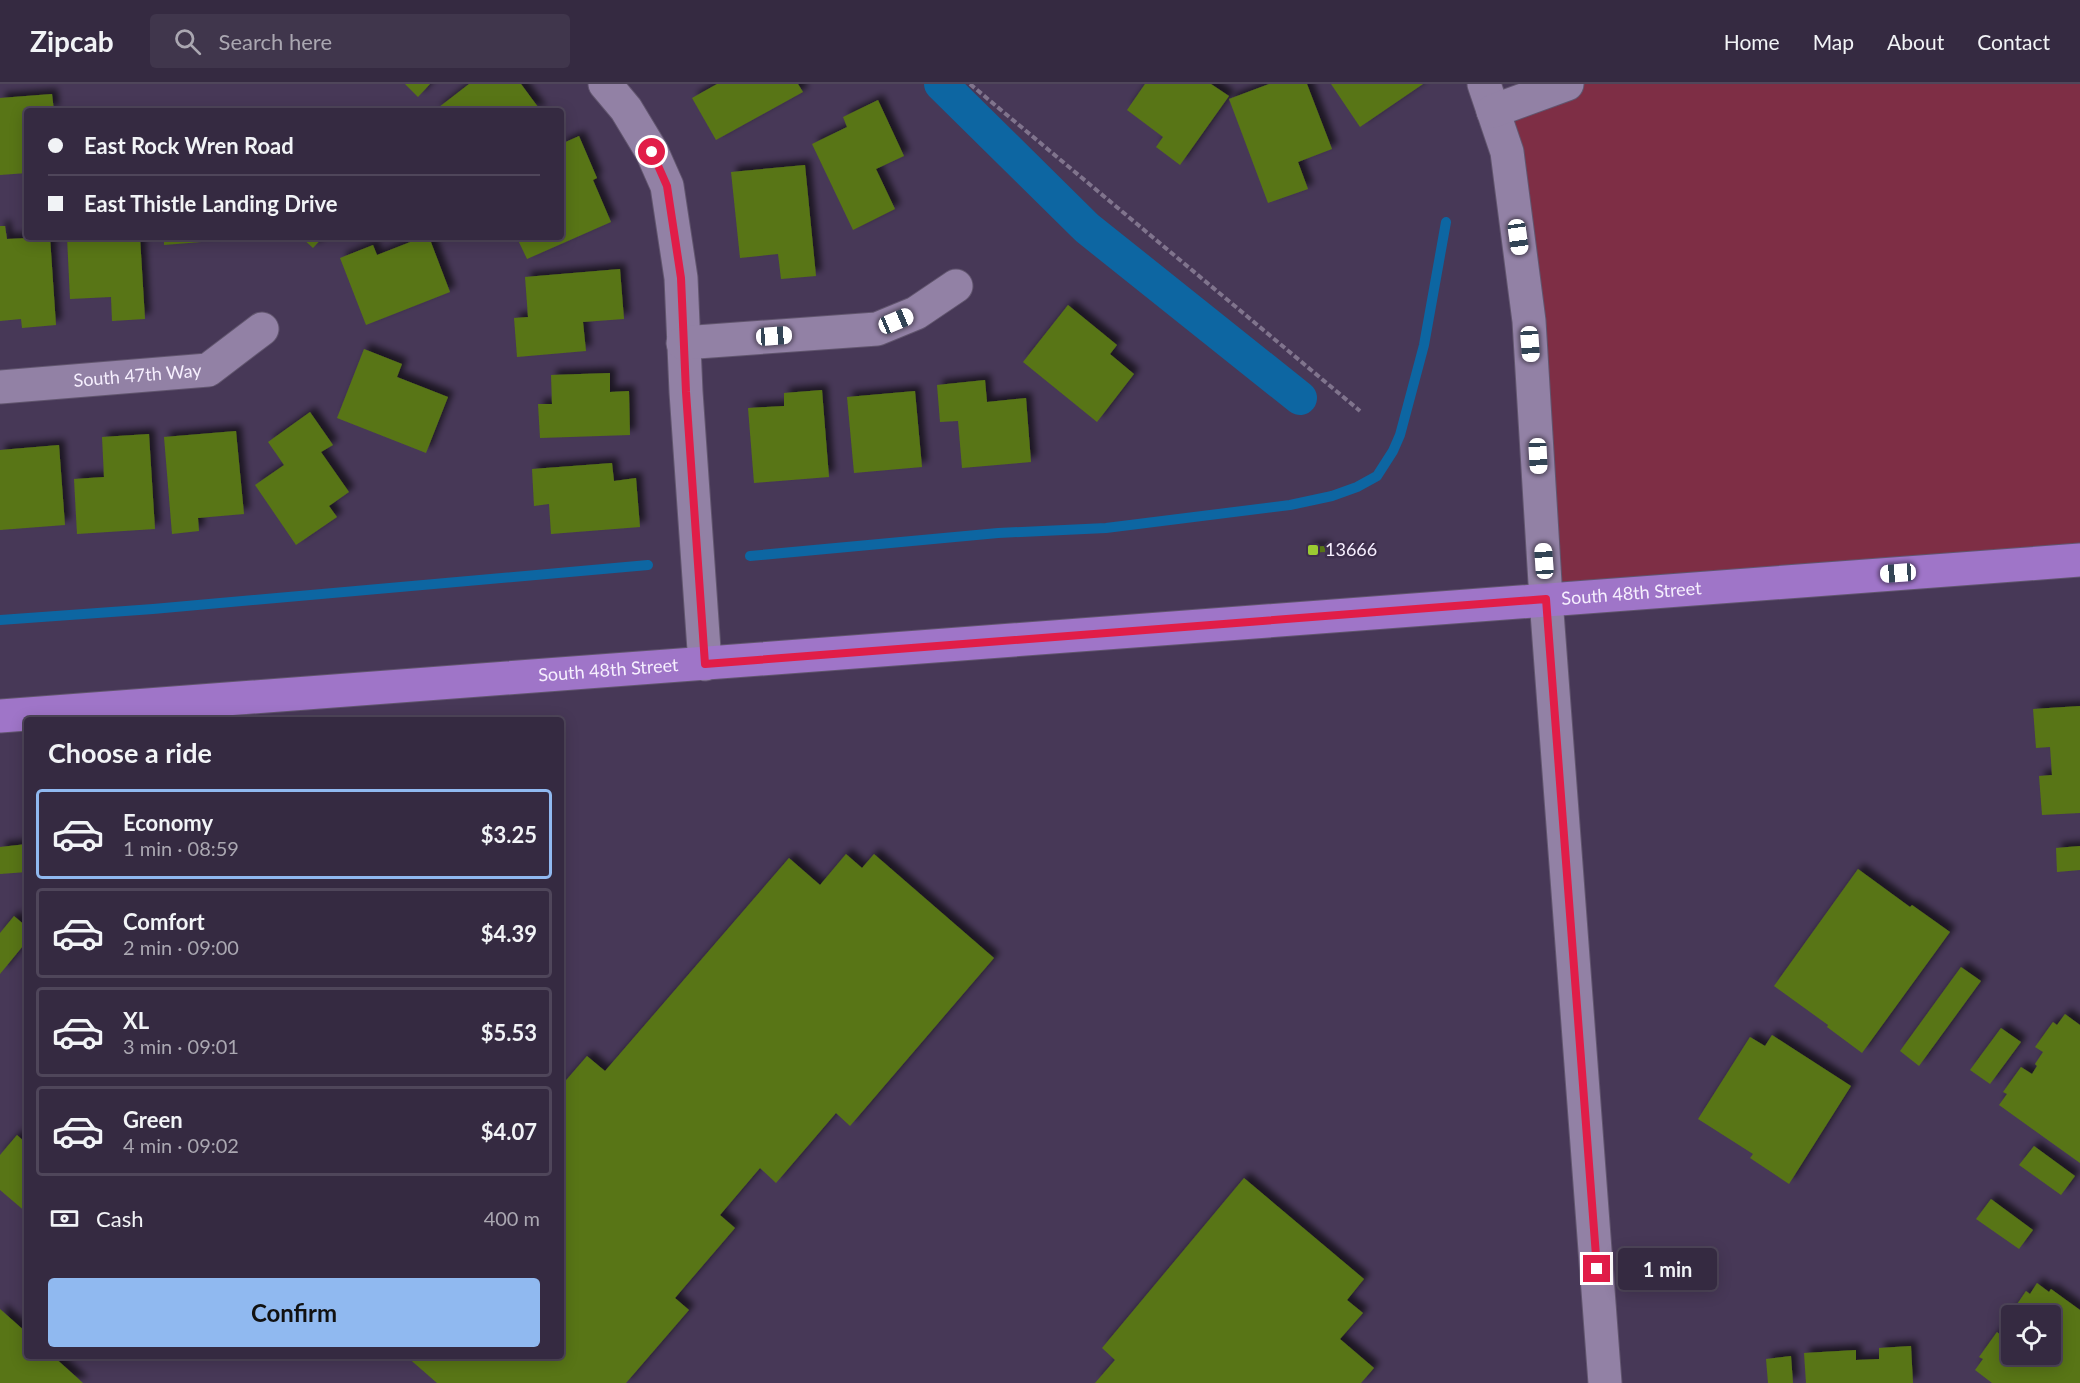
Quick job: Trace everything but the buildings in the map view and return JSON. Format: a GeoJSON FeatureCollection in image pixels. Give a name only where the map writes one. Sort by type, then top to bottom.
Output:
{"type":"FeatureCollection","features":[{"type":"Feature","properties":{"kind":"main road","name":"South 48th Street"},"geometry":{"type":"LineString","coordinates":[[0,717],[2080,560]]}},
{"type":"Feature","properties":{"kind":"street"},"geometry":{"type":"LineString","coordinates":[[605,84],[626,109],[652,152],[667,186],[681,278],[683,344],[705,664]]}},
{"type":"Feature","properties":{"kind":"street"},"geometry":{"type":"LineString","coordinates":[[1567,84],[1488,98],[1507,152],[1529,321],[1546,599],[1605,1383]]}},
{"type":"Feature","properties":{"kind":"street"},"geometry":{"type":"LineString","coordinates":[[683,344],[877,329],[916,313],[956,286]]}},
{"type":"Feature","properties":{"kind":"street","name":"South 47th Way"},"geometry":{"type":"LineString","coordinates":[[0,387],[208,370],[262,329]]}},
{"type":"Feature","properties":{"kind":"path"},"geometry":{"type":"LineString","coordinates":[[970,84],[1360,411]]}},
{"type":"Feature","properties":{"kind":"shaded area"},"geometry":{"type":"Polygon","coordinates":[[[1565,84],[2080,84],[2080,560],[1546,599],[1493,111],[1565,84]]]}},
{"type":"Feature","properties":{"kind":"waterway"},"geometry":{"type":"LineString","coordinates":[[941,84],[1087,228],[1300,398]]}},
{"type":"Feature","properties":{"kind":"waterway"},"geometry":{"type":"LineString","coordinates":[[750,556],[998,533],[1106,528],[1290,505],[1332,496],[1357,487],[1377,476],[1400,435],[1424,345],[1446,222]]}},
{"type":"Feature","properties":{"kind":"waterway"},"geometry":{"type":"LineString","coordinates":[[0,620],[153,609],[648,565]]}},
{"type":"Feature","properties":{"kind":"place","name":"13666"},"geometry":{"type":"Point","coordinates":[1313,550]}},
{"type":"Feature","properties":{"kind":"route"},"geometry":{"type":"LineString","coordinates":[[652,152],[667,186],[681,278],[683,344],[705,664],[1546,599],[1597,1269]]}}]}
